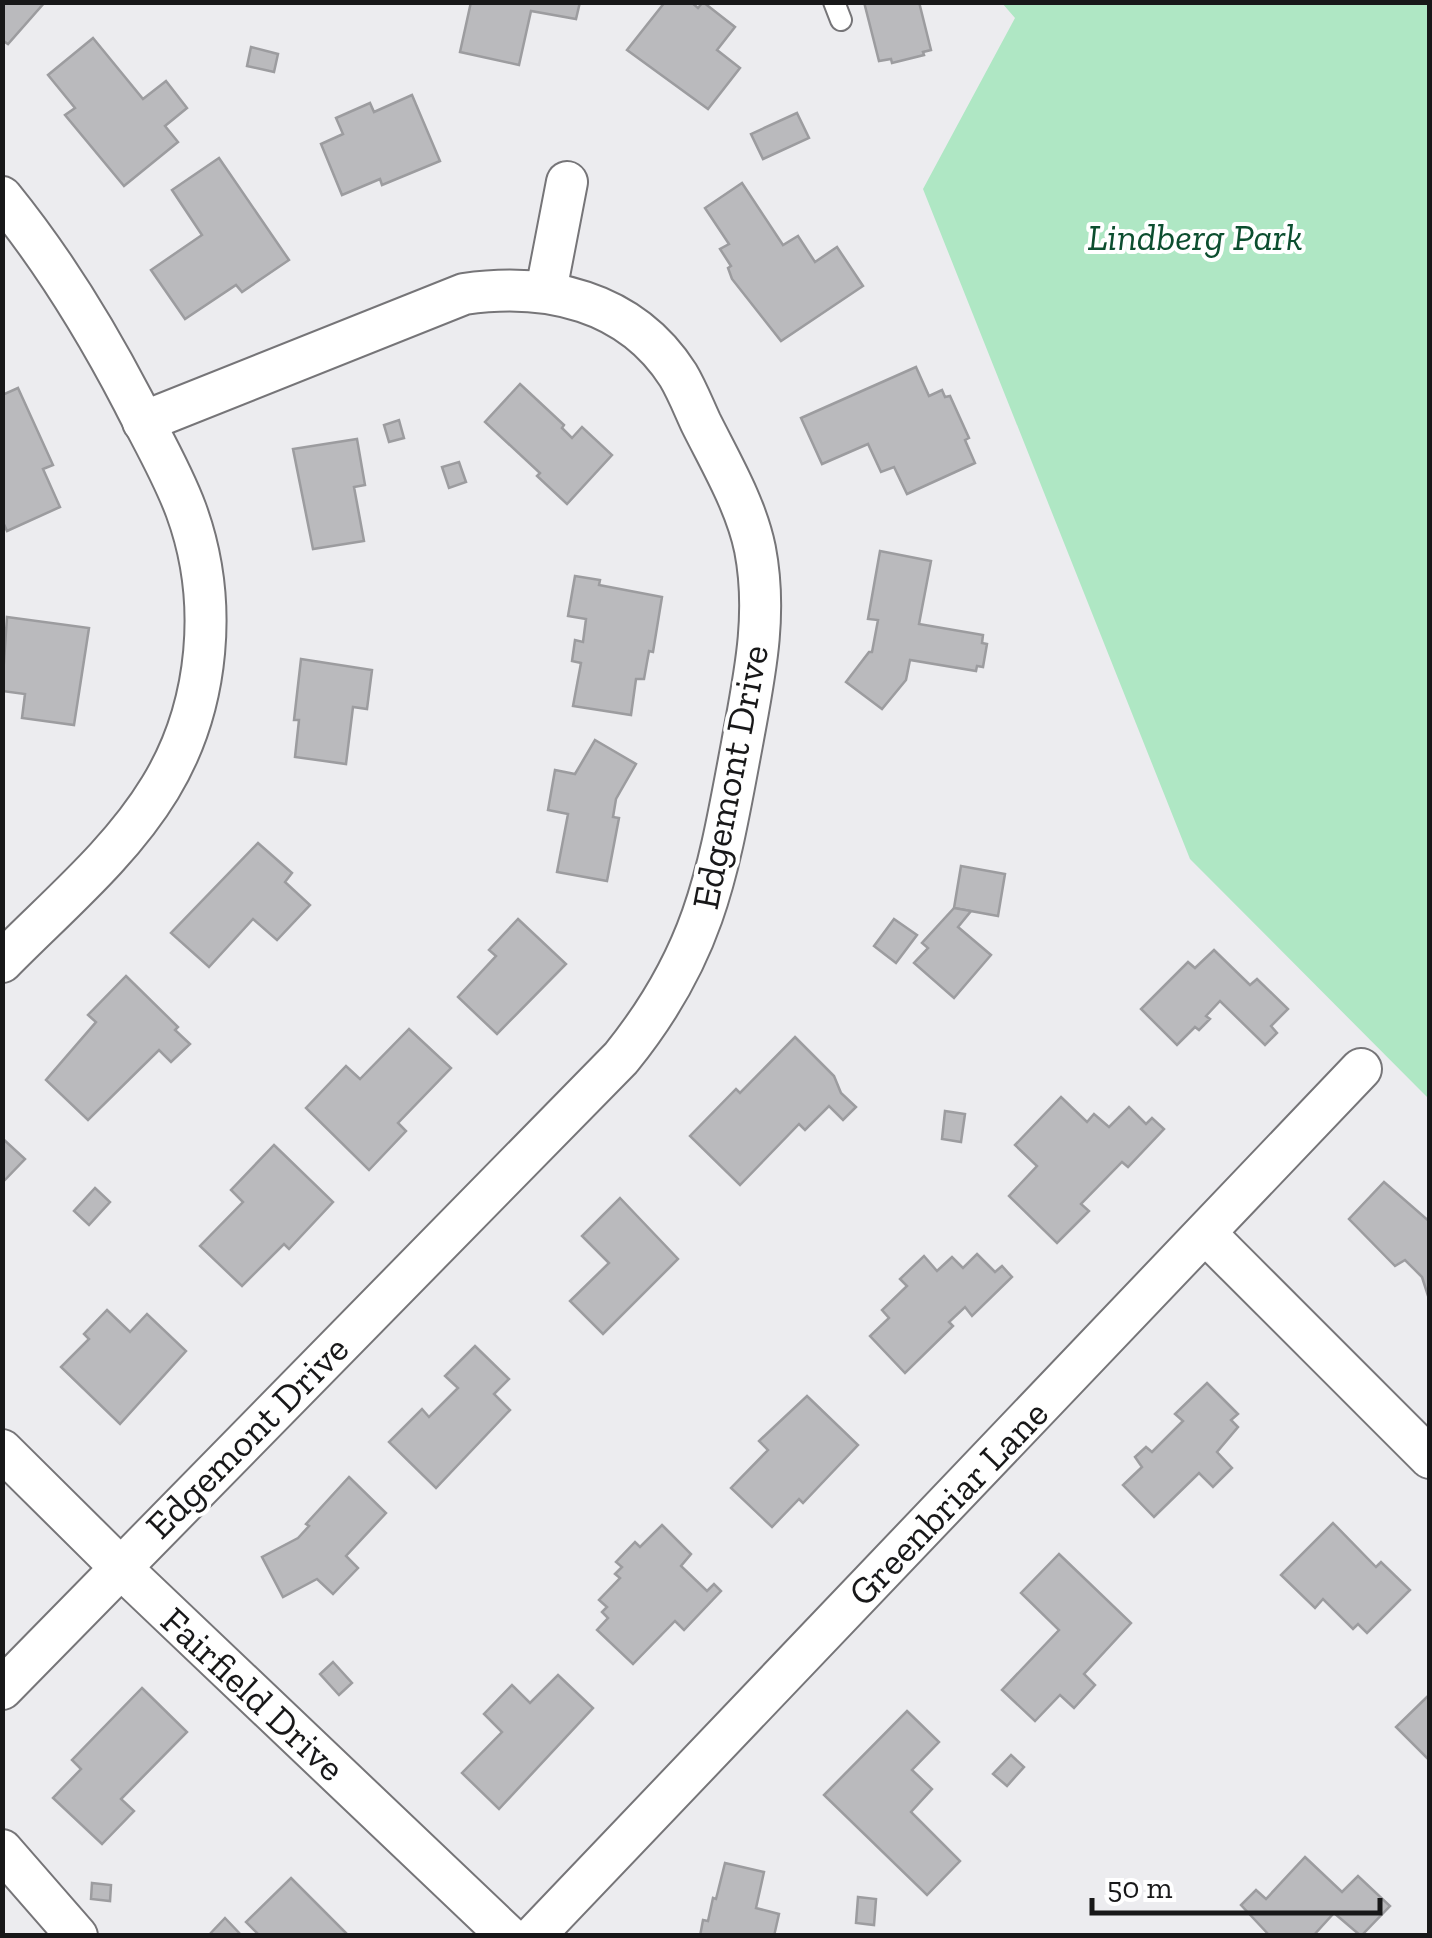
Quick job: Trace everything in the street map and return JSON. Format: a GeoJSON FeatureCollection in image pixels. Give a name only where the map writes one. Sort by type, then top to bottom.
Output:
{"type":"FeatureCollection","features":[{"type":"Feature","properties":{"kind":"street"},"geometry":{"type":"LineString","coordinates":[[546,291],[567,182]]}},
{"type":"Feature","properties":{"kind":"street"},"geometry":{"type":"LineString","coordinates":[[2,197],[43,248],[98,332],[187,512],[202,566],[206,624],[201,680],[186,735],[161,787],[129,834],[2,962]]}},
{"type":"Feature","properties":{"kind":"street","name":"Edgemont Drive"},"geometry":{"type":"LineString","coordinates":[[2,1688],[621,1058],[649,1024],[679,974],[703,920],[720,864],[761,640],[761,588],[746,515],[678,375],[624,321],[586,302],[546,291],[505,288],[464,294],[143,422]]}},
{"type":"Feature","properties":{"kind":"street","name":"Greenbriar Lane"},"geometry":{"type":"LineString","coordinates":[[534,1936],[1362,1070]]}},
{"type":"Feature","properties":{"kind":"street"},"geometry":{"type":"LineString","coordinates":[[1206,1234],[1430,1458]]}},
{"type":"Feature","properties":{"kind":"street","name":"Fairfield Drive"},"geometry":{"type":"LineString","coordinates":[[2,1450],[508,1936]]}},
{"type":"Feature","properties":{"kind":"street"},"geometry":{"type":"LineString","coordinates":[[2,1850],[77,1936]]}},
{"type":"Feature","properties":{"kind":"green space","name":"Lindberg Park"},"geometry":{"type":"Polygon","coordinates":[[[1002,3],[1429,3],[1429,1099],[1190,859],[923,189],[1015,18],[1002,3]]]}},
{"type":"Feature","properties":{"kind":"building"},"geometry":{"type":"Polygon","coordinates":[[[2,2],[45,2],[8,44],[2,40],[2,2]]]}},
{"type":"Feature","properties":{"kind":"building"},"geometry":{"type":"Polygon","coordinates":[[[471,2],[580,2],[576,19],[531,11],[519,65],[460,52],[471,2]]]}},
{"type":"Feature","properties":{"kind":"building"},"geometry":{"type":"Polygon","coordinates":[[[665,2],[691,2],[698,8],[703,2],[735,27],[717,50],[740,68],[708,109],[627,50],[665,2]]]}},
{"type":"Feature","properties":{"kind":"building"},"geometry":{"type":"Polygon","coordinates":[[[864,2],[919,2],[931,50],[892,63],[891,59],[879,61],[864,2]]]}},
{"type":"Feature","properties":{"kind":"building"},"geometry":{"type":"Polygon","coordinates":[[[93,38],[143,99],[166,81],[187,108],[165,126],[178,142],[124,186],[65,115],[75,108],[48,75],[93,38]]]}},
{"type":"Feature","properties":{"kind":"building"},"geometry":{"type":"Polygon","coordinates":[[[251,47],[278,54],[274,72],[247,66],[251,47]]]}},
{"type":"Feature","properties":{"kind":"building"},"geometry":{"type":"Polygon","coordinates":[[[412,95],[440,161],[382,185],[380,179],[342,195],[321,144],[343,134],[336,118],[370,103],[374,112],[412,95]]]}},
{"type":"Feature","properties":{"kind":"building"},"geometry":{"type":"Polygon","coordinates":[[[797,113],[809,138],[763,159],[751,134],[797,113]]]}},
{"type":"Feature","properties":{"kind":"building"},"geometry":{"type":"Polygon","coordinates":[[[219,158],[289,260],[242,292],[236,285],[185,319],[151,270],[202,235],[172,190],[219,158]]]}},
{"type":"Feature","properties":{"kind":"building"},"geometry":{"type":"Polygon","coordinates":[[[742,183],[783,245],[798,236],[815,262],[837,247],[863,286],[781,341],[732,279],[728,268],[731,266],[720,249],[729,244],[705,208],[742,183]]]}},
{"type":"Feature","properties":{"kind":"building"},"geometry":{"type":"Polygon","coordinates":[[[916,367],[929,396],[942,390],[945,397],[950,396],[969,438],[965,440],[975,463],[907,494],[894,467],[881,472],[868,444],[822,464],[801,418],[916,367]]]}},
{"type":"Feature","properties":{"kind":"building"},"geometry":{"type":"Polygon","coordinates":[[[520,384],[564,425],[562,428],[572,438],[582,427],[612,455],[567,504],[485,422],[520,384]]]}},
{"type":"Feature","properties":{"kind":"building"},"geometry":{"type":"Polygon","coordinates":[[[18,388],[53,465],[43,469],[60,507],[7,531],[2,520],[2,395],[18,388]]]}},
{"type":"Feature","properties":{"kind":"building"},"geometry":{"type":"Polygon","coordinates":[[[399,420],[404,438],[389,442],[384,425],[399,420]]]}},
{"type":"Feature","properties":{"kind":"building"},"geometry":{"type":"Polygon","coordinates":[[[357,439],[365,485],[354,487],[364,541],[313,549],[293,449],[357,439]]]}},
{"type":"Feature","properties":{"kind":"building"},"geometry":{"type":"Polygon","coordinates":[[[459,462],[466,482],[449,488],[442,467],[459,462]]]}},
{"type":"Feature","properties":{"kind":"building"},"geometry":{"type":"Polygon","coordinates":[[[880,551],[931,561],[919,624],[983,635],[982,643],[987,644],[983,667],[977,666],[976,671],[910,660],[906,680],[882,709],[846,682],[872,652],[878,620],[868,619],[880,551]]]}},
{"type":"Feature","properties":{"kind":"building"},"geometry":{"type":"Polygon","coordinates":[[[575,576],[600,580],[599,585],[662,597],[653,652],[649,651],[644,679],[636,679],[631,715],[573,706],[581,663],[572,661],[575,640],[583,642],[586,619],[568,616],[575,576]]]}},
{"type":"Feature","properties":{"kind":"building"},"geometry":{"type":"Polygon","coordinates":[[[7,617],[89,628],[74,725],[22,718],[25,694],[2,691],[7,617]]]}},
{"type":"Feature","properties":{"kind":"building"},"geometry":{"type":"Polygon","coordinates":[[[301,659],[372,670],[367,709],[353,707],[346,764],[295,757],[299,720],[294,720],[301,659]]]}},
{"type":"Feature","properties":{"kind":"building"},"geometry":{"type":"Polygon","coordinates":[[[595,740],[636,764],[616,799],[613,817],[619,818],[607,881],[557,872],[568,814],[548,810],[555,770],[575,774],[595,740]]]}},
{"type":"Feature","properties":{"kind":"building"},"geometry":{"type":"Polygon","coordinates":[[[258,843],[292,873],[285,882],[310,905],[277,940],[253,919],[209,967],[171,933],[258,843]]]}},
{"type":"Feature","properties":{"kind":"building"},"geometry":{"type":"Polygon","coordinates":[[[961,866],[1005,874],[998,916],[954,908],[961,866]]]}},
{"type":"Feature","properties":{"kind":"building"},"geometry":{"type":"Polygon","coordinates":[[[954,908],[971,911],[958,927],[991,955],[954,998],[914,963],[928,948],[922,943],[954,908]]]}},
{"type":"Feature","properties":{"kind":"building"},"geometry":{"type":"Polygon","coordinates":[[[518,919],[566,964],[497,1034],[458,997],[496,956],[489,950],[518,919]]]}},
{"type":"Feature","properties":{"kind":"building"},"geometry":{"type":"Polygon","coordinates":[[[894,919],[917,935],[896,963],[874,946],[894,919]]]}},
{"type":"Feature","properties":{"kind":"building"},"geometry":{"type":"Polygon","coordinates":[[[1214,950],[1250,985],[1257,979],[1288,1009],[1271,1026],[1277,1033],[1265,1045],[1220,1001],[1206,1016],[1210,1019],[1177,1045],[1141,1009],[1188,962],[1195,968],[1214,950]]]}},
{"type":"Feature","properties":{"kind":"building"},"geometry":{"type":"Polygon","coordinates":[[[126,976],[190,1044],[171,1062],[159,1050],[88,1120],[46,1080],[96,1022],[88,1015],[126,976]]]}},
{"type":"Feature","properties":{"kind":"building"},"geometry":{"type":"Polygon","coordinates":[[[409,1029],[451,1068],[398,1123],[406,1131],[369,1170],[306,1108],[346,1066],[360,1079],[409,1029]]]}},
{"type":"Feature","properties":{"kind":"building"},"geometry":{"type":"Polygon","coordinates":[[[795,1037],[834,1076],[841,1093],[856,1107],[843,1120],[829,1106],[805,1130],[799,1124],[740,1185],[690,1136],[736,1089],[740,1093],[795,1037]]]}},
{"type":"Feature","properties":{"kind":"building"},"geometry":{"type":"Polygon","coordinates":[[[1061,1097],[1087,1122],[1094,1114],[1109,1127],[1129,1107],[1146,1124],[1152,1118],[1164,1129],[1128,1167],[1122,1162],[1081,1204],[1089,1211],[1057,1243],[1009,1196],[1037,1166],[1015,1145],[1061,1097]]]}},
{"type":"Feature","properties":{"kind":"building"},"geometry":{"type":"Polygon","coordinates":[[[945,1111],[965,1114],[961,1142],[942,1139],[945,1111]]]}},
{"type":"Feature","properties":{"kind":"building"},"geometry":{"type":"Polygon","coordinates":[[[2,1138],[25,1159],[2,1183],[2,1138]]]}},
{"type":"Feature","properties":{"kind":"building"},"geometry":{"type":"Polygon","coordinates":[[[274,1145],[333,1202],[289,1249],[284,1244],[242,1286],[200,1246],[243,1202],[231,1190],[274,1145]]]}},
{"type":"Feature","properties":{"kind":"building"},"geometry":{"type":"Polygon","coordinates":[[[1384,1182],[1430,1222],[1430,1302],[1422,1277],[1405,1260],[1395,1266],[1349,1219],[1384,1182]]]}},
{"type":"Feature","properties":{"kind":"building"},"geometry":{"type":"Polygon","coordinates":[[[95,1188],[110,1202],[89,1225],[74,1211],[95,1188]]]}},
{"type":"Feature","properties":{"kind":"building"},"geometry":{"type":"Polygon","coordinates":[[[620,1198],[678,1259],[603,1334],[570,1301],[609,1263],[582,1236],[620,1198]]]}},
{"type":"Feature","properties":{"kind":"building"},"geometry":{"type":"Polygon","coordinates":[[[977,1254],[995,1272],[1002,1266],[1012,1277],[972,1316],[965,1307],[949,1322],[953,1326],[905,1373],[870,1336],[889,1318],[882,1310],[907,1286],[900,1279],[924,1256],[937,1271],[952,1257],[963,1268],[977,1254]]]}},
{"type":"Feature","properties":{"kind":"building"},"geometry":{"type":"Polygon","coordinates":[[[107,1310],[130,1332],[147,1314],[186,1351],[120,1424],[61,1367],[89,1339],[84,1334],[107,1310]]]}},
{"type":"Feature","properties":{"kind":"building"},"geometry":{"type":"Polygon","coordinates":[[[475,1346],[509,1379],[494,1394],[510,1410],[436,1488],[389,1442],[422,1409],[429,1417],[458,1388],[445,1376],[475,1346]]]}},
{"type":"Feature","properties":{"kind":"building"},"geometry":{"type":"Polygon","coordinates":[[[1207,1383],[1238,1414],[1231,1420],[1238,1427],[1217,1452],[1232,1468],[1213,1487],[1199,1473],[1154,1517],[1123,1485],[1142,1467],[1135,1457],[1146,1447],[1152,1452],[1183,1421],[1175,1414],[1207,1383]]]}},
{"type":"Feature","properties":{"kind":"building"},"geometry":{"type":"Polygon","coordinates":[[[807,1396],[858,1445],[803,1503],[799,1499],[772,1527],[731,1488],[768,1450],[759,1441],[807,1396]]]}},
{"type":"Feature","properties":{"kind":"building"},"geometry":{"type":"Polygon","coordinates":[[[349,1477],[386,1513],[346,1556],[358,1568],[333,1594],[317,1579],[283,1597],[262,1557],[298,1538],[349,1477]]]}},
{"type":"Feature","properties":{"kind":"building"},"geometry":{"type":"Polygon","coordinates":[[[1333,1523],[1376,1567],[1381,1562],[1410,1590],[1367,1633],[1358,1624],[1353,1629],[1323,1599],[1315,1608],[1281,1575],[1333,1523]]]}},
{"type":"Feature","properties":{"kind":"building"},"geometry":{"type":"Polygon","coordinates":[[[662,1525],[691,1554],[681,1566],[707,1591],[714,1584],[721,1591],[684,1630],[675,1621],[633,1664],[597,1630],[608,1618],[602,1612],[607,1607],[599,1600],[620,1578],[615,1574],[622,1567],[616,1562],[635,1542],[640,1547],[662,1525]]]}},
{"type":"Feature","properties":{"kind":"building"},"geometry":{"type":"Polygon","coordinates":[[[1059,1554],[1131,1623],[1084,1674],[1095,1685],[1074,1708],[1060,1695],[1035,1721],[1002,1690],[1059,1630],[1021,1593],[1059,1554]]]}},
{"type":"Feature","properties":{"kind":"building"},"geometry":{"type":"Polygon","coordinates":[[[333,1662],[352,1683],[339,1695],[320,1674],[333,1662]]]}},
{"type":"Feature","properties":{"kind":"building"},"geometry":{"type":"Polygon","coordinates":[[[558,1675],[593,1708],[499,1809],[462,1773],[502,1732],[484,1714],[512,1685],[530,1703],[558,1675]]]}},
{"type":"Feature","properties":{"kind":"building"},"geometry":{"type":"Polygon","coordinates":[[[142,1688],[187,1732],[121,1799],[134,1811],[102,1844],[53,1798],[81,1769],[72,1760],[142,1688]]]}},
{"type":"Feature","properties":{"kind":"building"},"geometry":{"type":"Polygon","coordinates":[[[1430,1694],[1430,1761],[1396,1727],[1430,1694]]]}},
{"type":"Feature","properties":{"kind":"building"},"geometry":{"type":"Polygon","coordinates":[[[907,1711],[939,1742],[912,1770],[932,1789],[911,1812],[960,1861],[927,1895],[824,1795],[907,1711]]]}},
{"type":"Feature","properties":{"kind":"building"},"geometry":{"type":"Polygon","coordinates":[[[1011,1755],[1024,1767],[1007,1786],[993,1774],[1011,1755]]]}},
{"type":"Feature","properties":{"kind":"building"},"geometry":{"type":"Polygon","coordinates":[[[1305,1857],[1342,1892],[1358,1876],[1390,1906],[1361,1936],[1334,1913],[1313,1936],[1270,1936],[1241,1905],[1256,1890],[1266,1899],[1305,1857]]]}},
{"type":"Feature","properties":{"kind":"building"},"geometry":{"type":"Polygon","coordinates":[[[725,1863],[764,1872],[756,1908],[779,1914],[774,1936],[700,1936],[703,1920],[708,1921],[713,1898],[716,1899],[725,1863]]]}},
{"type":"Feature","properties":{"kind":"building"},"geometry":{"type":"Polygon","coordinates":[[[291,1878],[349,1936],[260,1936],[246,1922],[291,1878]]]}},
{"type":"Feature","properties":{"kind":"building"},"geometry":{"type":"Polygon","coordinates":[[[92,1883],[111,1885],[110,1901],[91,1899],[92,1883]]]}},
{"type":"Feature","properties":{"kind":"building"},"geometry":{"type":"Polygon","coordinates":[[[858,1897],[876,1899],[874,1925],[856,1923],[858,1897]]]}},
{"type":"Feature","properties":{"kind":"building"},"geometry":{"type":"Polygon","coordinates":[[[225,1918],[242,1936],[208,1936],[225,1918]]]}}]}
